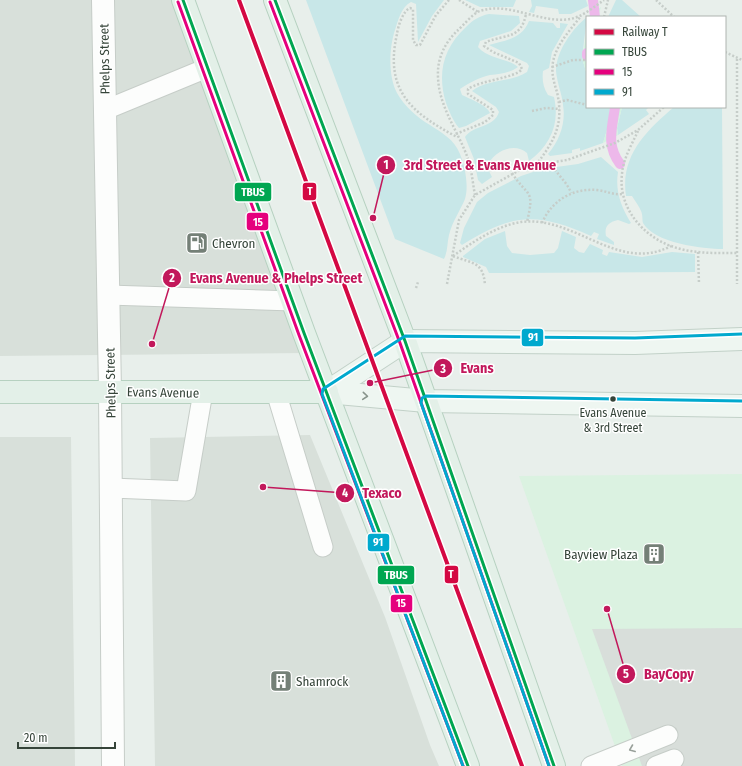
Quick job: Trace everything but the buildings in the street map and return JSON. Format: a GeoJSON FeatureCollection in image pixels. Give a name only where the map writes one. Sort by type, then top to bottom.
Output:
{"type":"FeatureCollection","features":[{"type":"Feature","properties":{"kind":"main road"},"geometry":{"type":"LineString","coordinates":[[183,0],[293,301],[468,766]]}},
{"type":"Feature","properties":{"kind":"main road"},"geometry":{"type":"LineString","coordinates":[[275,0],[405,341],[554,766]]}},
{"type":"Feature","properties":{"kind":"main road"},"geometry":{"type":"LineString","coordinates":[[327,392],[405,341],[635,342],[742,339]]}},
{"type":"Feature","properties":{"kind":"main road","name":"Evans Avenue"},"geometry":{"type":"LineString","coordinates":[[0,392],[327,392],[426,401],[742,406]]}},
{"type":"Feature","properties":{"kind":"street","name":"Phelps Street"},"geometry":{"type":"LineString","coordinates":[[103,0],[110,391],[113,766]]}},
{"type":"Feature","properties":{"kind":"lane"},"geometry":{"type":"LineString","coordinates":[[105,110],[207,68]]}},
{"type":"Feature","properties":{"kind":"lane"},"geometry":{"type":"LineString","coordinates":[[108,295],[293,301]]}},
{"type":"Feature","properties":{"kind":"lane"},"geometry":{"type":"LineString","coordinates":[[111,488],[186,491],[203,392]]}},
{"type":"Feature","properties":{"kind":"lane"},"geometry":{"type":"LineString","coordinates":[[276,392],[323,547]]}},
{"type":"Feature","properties":{"kind":"lane"},"geometry":{"type":"LineString","coordinates":[[591,766],[668,735]]}},
{"type":"Feature","properties":{"kind":"lane"},"geometry":{"type":"LineString","coordinates":[[656,766],[674,759]]}},
{"type":"Feature","properties":{"kind":"path"},"geometry":{"type":"LineString","coordinates":[[449,0],[436,15],[420,44],[416,45],[414,40],[413,9],[410,8],[406,10],[397,30],[394,46],[394,61],[397,80],[405,100],[429,121],[457,136]]}},
{"type":"Feature","properties":{"kind":"path"},"geometry":{"type":"LineString","coordinates":[[459,0],[478,12]]}},
{"type":"Feature","properties":{"kind":"path"},"geometry":{"type":"LineString","coordinates":[[536,165],[556,134],[560,122],[559,102],[552,67],[559,46],[582,15],[604,0]]}},
{"type":"Feature","properties":{"kind":"path"},"geometry":{"type":"LineString","coordinates":[[604,16],[608,0]]}},
{"type":"Feature","properties":{"kind":"path"},"geometry":{"type":"LineString","coordinates":[[656,0],[673,16]]}},
{"type":"Feature","properties":{"kind":"path"},"geometry":{"type":"LineString","coordinates":[[475,195],[469,163],[440,94],[439,64],[442,51],[449,39],[478,12],[490,10],[510,10],[560,20],[571,19],[582,15]]}},
{"type":"Feature","properties":{"kind":"path"},"geometry":{"type":"LineString","coordinates":[[457,136],[485,122],[493,115],[493,110],[468,94],[468,89],[488,80],[514,74],[522,69],[519,63],[493,52],[484,46],[486,42],[518,31],[524,24],[526,14]]}},
{"type":"Feature","properties":{"kind":"path"},"geometry":{"type":"LineString","coordinates":[[726,53],[742,60]]}},
{"type":"Feature","properties":{"kind":"path"},"geometry":{"type":"LineString","coordinates":[[737,59],[737,284]]}},
{"type":"Feature","properties":{"kind":"path"},"geometry":{"type":"LineString","coordinates":[[552,67],[573,60],[586,60]]}},
{"type":"Feature","properties":{"kind":"path"},"geometry":{"type":"LineString","coordinates":[[559,102],[567,100],[586,105]]}},
{"type":"Feature","properties":{"kind":"path"},"geometry":{"type":"LineString","coordinates":[[532,111],[546,108],[560,110]]}},
{"type":"Feature","properties":{"kind":"path"},"geometry":{"type":"LineString","coordinates":[[447,284],[459,220],[475,195],[512,173],[536,165],[567,160],[605,148],[638,130],[662,108]]}},
{"type":"Feature","properties":{"kind":"path"},"geometry":{"type":"LineString","coordinates":[[638,130],[624,161],[622,173],[622,194],[629,211],[636,221],[647,232],[671,246],[698,252],[737,253]]}},
{"type":"Feature","properties":{"kind":"path"},"geometry":{"type":"LineString","coordinates":[[552,162],[553,168],[568,184],[571,193]]}},
{"type":"Feature","properties":{"kind":"path"},"geometry":{"type":"LineString","coordinates":[[512,173],[530,195],[531,202],[527,222]]}},
{"type":"Feature","properties":{"kind":"path"},"geometry":{"type":"LineString","coordinates":[[542,223],[546,213],[554,205],[571,193],[597,190],[616,195],[622,194]]}},
{"type":"Feature","properties":{"kind":"path"},"geometry":{"type":"LineString","coordinates":[[452,256],[489,233],[506,226],[527,222],[542,223],[566,228],[599,244],[624,252],[652,253],[671,246]]}},
{"type":"Feature","properties":{"kind":"path"},"geometry":{"type":"LineString","coordinates":[[698,252],[699,284]]}},
{"type":"Feature","properties":{"kind":"path"},"geometry":{"type":"LineString","coordinates":[[452,256],[481,268],[484,273],[485,285]]}},
{"type":"Feature","properties":{"kind":"shaded area"},"geometry":{"type":"Polygon","coordinates":[[[0,0],[181,0],[306,353],[0,356],[0,0]]]}},
{"type":"Feature","properties":{"kind":"shaded area"},"geometry":{"type":"Polygon","coordinates":[[[306,0],[444,0],[432,16],[418,42],[416,4],[411,2],[405,7],[402,11],[393,37],[390,62],[392,79],[400,98],[416,115],[451,140],[460,154],[463,164],[466,176],[465,199],[450,230],[444,259],[395,239],[306,0]]]}},
{"type":"Feature","properties":{"kind":"shaded area"},"geometry":{"type":"Polygon","coordinates":[[[465,0],[516,0],[513,7],[480,7],[465,0]]]}},
{"type":"Feature","properties":{"kind":"shaded area"},"geometry":{"type":"Polygon","coordinates":[[[531,0],[586,0],[588,6],[571,14],[559,14],[558,9],[536,6],[534,13],[529,12],[532,6],[531,0]]]}},
{"type":"Feature","properties":{"kind":"shaded area"},"geometry":{"type":"Polygon","coordinates":[[[616,0],[622,0],[640,16],[608,16],[616,0]]]}},
{"type":"Feature","properties":{"kind":"shaded area"},"geometry":{"type":"Polygon","coordinates":[[[489,14],[519,16],[520,23],[511,31],[480,41],[478,47],[487,54],[514,64],[518,67],[501,74],[482,77],[460,89],[462,95],[482,105],[490,113],[466,126],[459,128],[450,113],[443,92],[442,72],[444,62],[447,53],[458,35],[474,20],[489,14]]]}},
{"type":"Feature","properties":{"kind":"shaded area"},"geometry":{"type":"Polygon","coordinates":[[[586,18],[582,58],[586,72],[586,108],[610,108],[609,123],[603,143],[580,151],[580,148],[572,150],[572,153],[550,156],[548,154],[559,137],[564,118],[556,71],[557,63],[566,41],[576,27],[586,18]]]}},
{"type":"Feature","properties":{"kind":"shaded area"},"geometry":{"type":"Polygon","coordinates":[[[529,21],[553,23],[557,28],[560,28],[560,23],[568,24],[552,52],[549,68],[543,71],[545,89],[548,95],[554,97],[556,107],[555,124],[548,141],[537,155],[529,161],[527,153],[516,148],[510,148],[498,153],[487,167],[492,177],[482,184],[478,180],[474,159],[465,137],[473,130],[493,121],[499,112],[496,107],[472,91],[478,87],[513,78],[527,72],[529,66],[527,63],[489,45],[513,38],[518,35],[526,27],[529,21]]]}},
{"type":"Feature","properties":{"kind":"shaded area"},"geometry":{"type":"Polygon","coordinates":[[[622,108],[648,108],[646,110],[649,114],[618,135],[617,128],[622,108]]]}},
{"type":"Feature","properties":{"kind":"shaded area"},"geometry":{"type":"Polygon","coordinates":[[[673,108],[722,108],[723,249],[704,248],[680,244],[657,236],[643,223],[641,211],[632,196],[626,196],[625,182],[631,157],[637,146],[654,125],[673,108]]]}},
{"type":"Feature","properties":{"kind":"shaded area"},"geometry":{"type":"Polygon","coordinates":[[[601,157],[618,172],[618,192],[624,211],[631,223],[629,224],[618,220],[608,225],[606,236],[614,242],[614,245],[597,239],[599,234],[594,232],[591,236],[572,228],[540,220],[511,222],[480,234],[462,245],[460,243],[464,228],[477,202],[488,193],[521,176],[542,169],[578,164],[601,157]]]}},
{"type":"Feature","properties":{"kind":"shaded area"},"geometry":{"type":"Polygon","coordinates":[[[505,231],[507,246],[512,253],[530,255],[554,253],[558,248],[562,231],[576,237],[574,248],[579,252],[584,253],[590,244],[603,250],[602,254],[607,256],[609,252],[642,257],[672,252],[695,254],[695,272],[489,273],[486,267],[463,257],[485,239],[505,231]]]}},
{"type":"Feature","properties":{"kind":"shaded area"},"geometry":{"type":"Polygon","coordinates":[[[310,435],[385,617],[430,745],[439,766],[155,766],[150,438],[310,435]]]}},
{"type":"Feature","properties":{"kind":"shaded area"},"geometry":{"type":"Polygon","coordinates":[[[0,437],[71,437],[75,766],[0,766],[0,437]]]}},
{"type":"Feature","properties":{"kind":"shaded area"},"geometry":{"type":"Polygon","coordinates":[[[742,474],[742,766],[622,766],[519,476],[742,474]]]}},
{"type":"Feature","properties":{"kind":"shaded area"},"geometry":{"type":"Polygon","coordinates":[[[742,628],[742,766],[642,766],[592,629],[742,628]]]}},
{"type":"Feature","properties":{"kind":"sand"},"geometry":{"type":"Polygon","coordinates":[[[601,7],[598,16],[588,16],[601,7]]]}},
{"type":"Feature","properties":{"kind":"sand"},"geometry":{"type":"Polygon","coordinates":[[[586,35],[586,72],[582,58],[586,35]]]}},
{"type":"Feature","properties":{"kind":"sand"},"geometry":{"type":"Polygon","coordinates":[[[610,108],[622,108],[617,128],[618,135],[603,143],[609,123],[610,108]]]}},
{"type":"Feature","properties":{"kind":"waterway"},"geometry":{"type":"LineString","coordinates":[[593,0],[595,16]]}},
{"type":"Feature","properties":{"kind":"waterway"},"geometry":{"type":"LineString","coordinates":[[615,108],[611,143],[620,164]]}},
{"type":"Feature","properties":{"kind":"rail line","name":"T"},"geometry":{"type":"LineString","coordinates":[[239,0],[522,766]]}},
{"type":"Feature","properties":{"kind":"transit line","name":"TBUS"},"geometry":{"type":"LineString","coordinates":[[183,0],[304,333],[468,766]]}},
{"type":"Feature","properties":{"kind":"transit line","name":"TBUS"},"geometry":{"type":"LineString","coordinates":[[275,0],[405,341],[554,766]]}},
{"type":"Feature","properties":{"kind":"transit line","name":"15"},"geometry":{"type":"LineString","coordinates":[[178,2],[299,335],[463,766]]}},
{"type":"Feature","properties":{"kind":"transit line","name":"15"},"geometry":{"type":"LineString","coordinates":[[270,2],[400,343],[549,766]]}},
{"type":"Feature","properties":{"kind":"transit line","name":"91"},"geometry":{"type":"LineString","coordinates":[[463,766],[322,394],[323,389],[405,336],[635,338],[742,334]]}},
{"type":"Feature","properties":{"kind":"transit line","name":"91"},"geometry":{"type":"LineString","coordinates":[[549,766],[421,403],[422,398],[426,396],[742,401]]}},
{"type":"Feature","properties":{"kind":"place","name":"3rd Street & Evans Avenue"},"geometry":{"type":"Point","coordinates":[373,218]}},
{"type":"Feature","properties":{"kind":"place","name":"Chevron"},"geometry":{"type":"Point","coordinates":[197,243]}},
{"type":"Feature","properties":{"kind":"place","name":"Evans Avenue & Phelps Street"},"geometry":{"type":"Point","coordinates":[152,344]}},
{"type":"Feature","properties":{"kind":"place","name":"Evans"},"geometry":{"type":"Point","coordinates":[370,383]}},
{"type":"Feature","properties":{"kind":"place","name":"Evans Avenue & 3rd Street"},"geometry":{"type":"Point","coordinates":[613,399]}},
{"type":"Feature","properties":{"kind":"place","name":"Texaco"},"geometry":{"type":"Point","coordinates":[263,487]}},
{"type":"Feature","properties":{"kind":"place","name":"Bayview Plaza"},"geometry":{"type":"Point","coordinates":[654,554]}},
{"type":"Feature","properties":{"kind":"place","name":"BayCopy"},"geometry":{"type":"Point","coordinates":[607,609]}},
{"type":"Feature","properties":{"kind":"place","name":"Shamrock"},"geometry":{"type":"Point","coordinates":[281,681]}}]}
